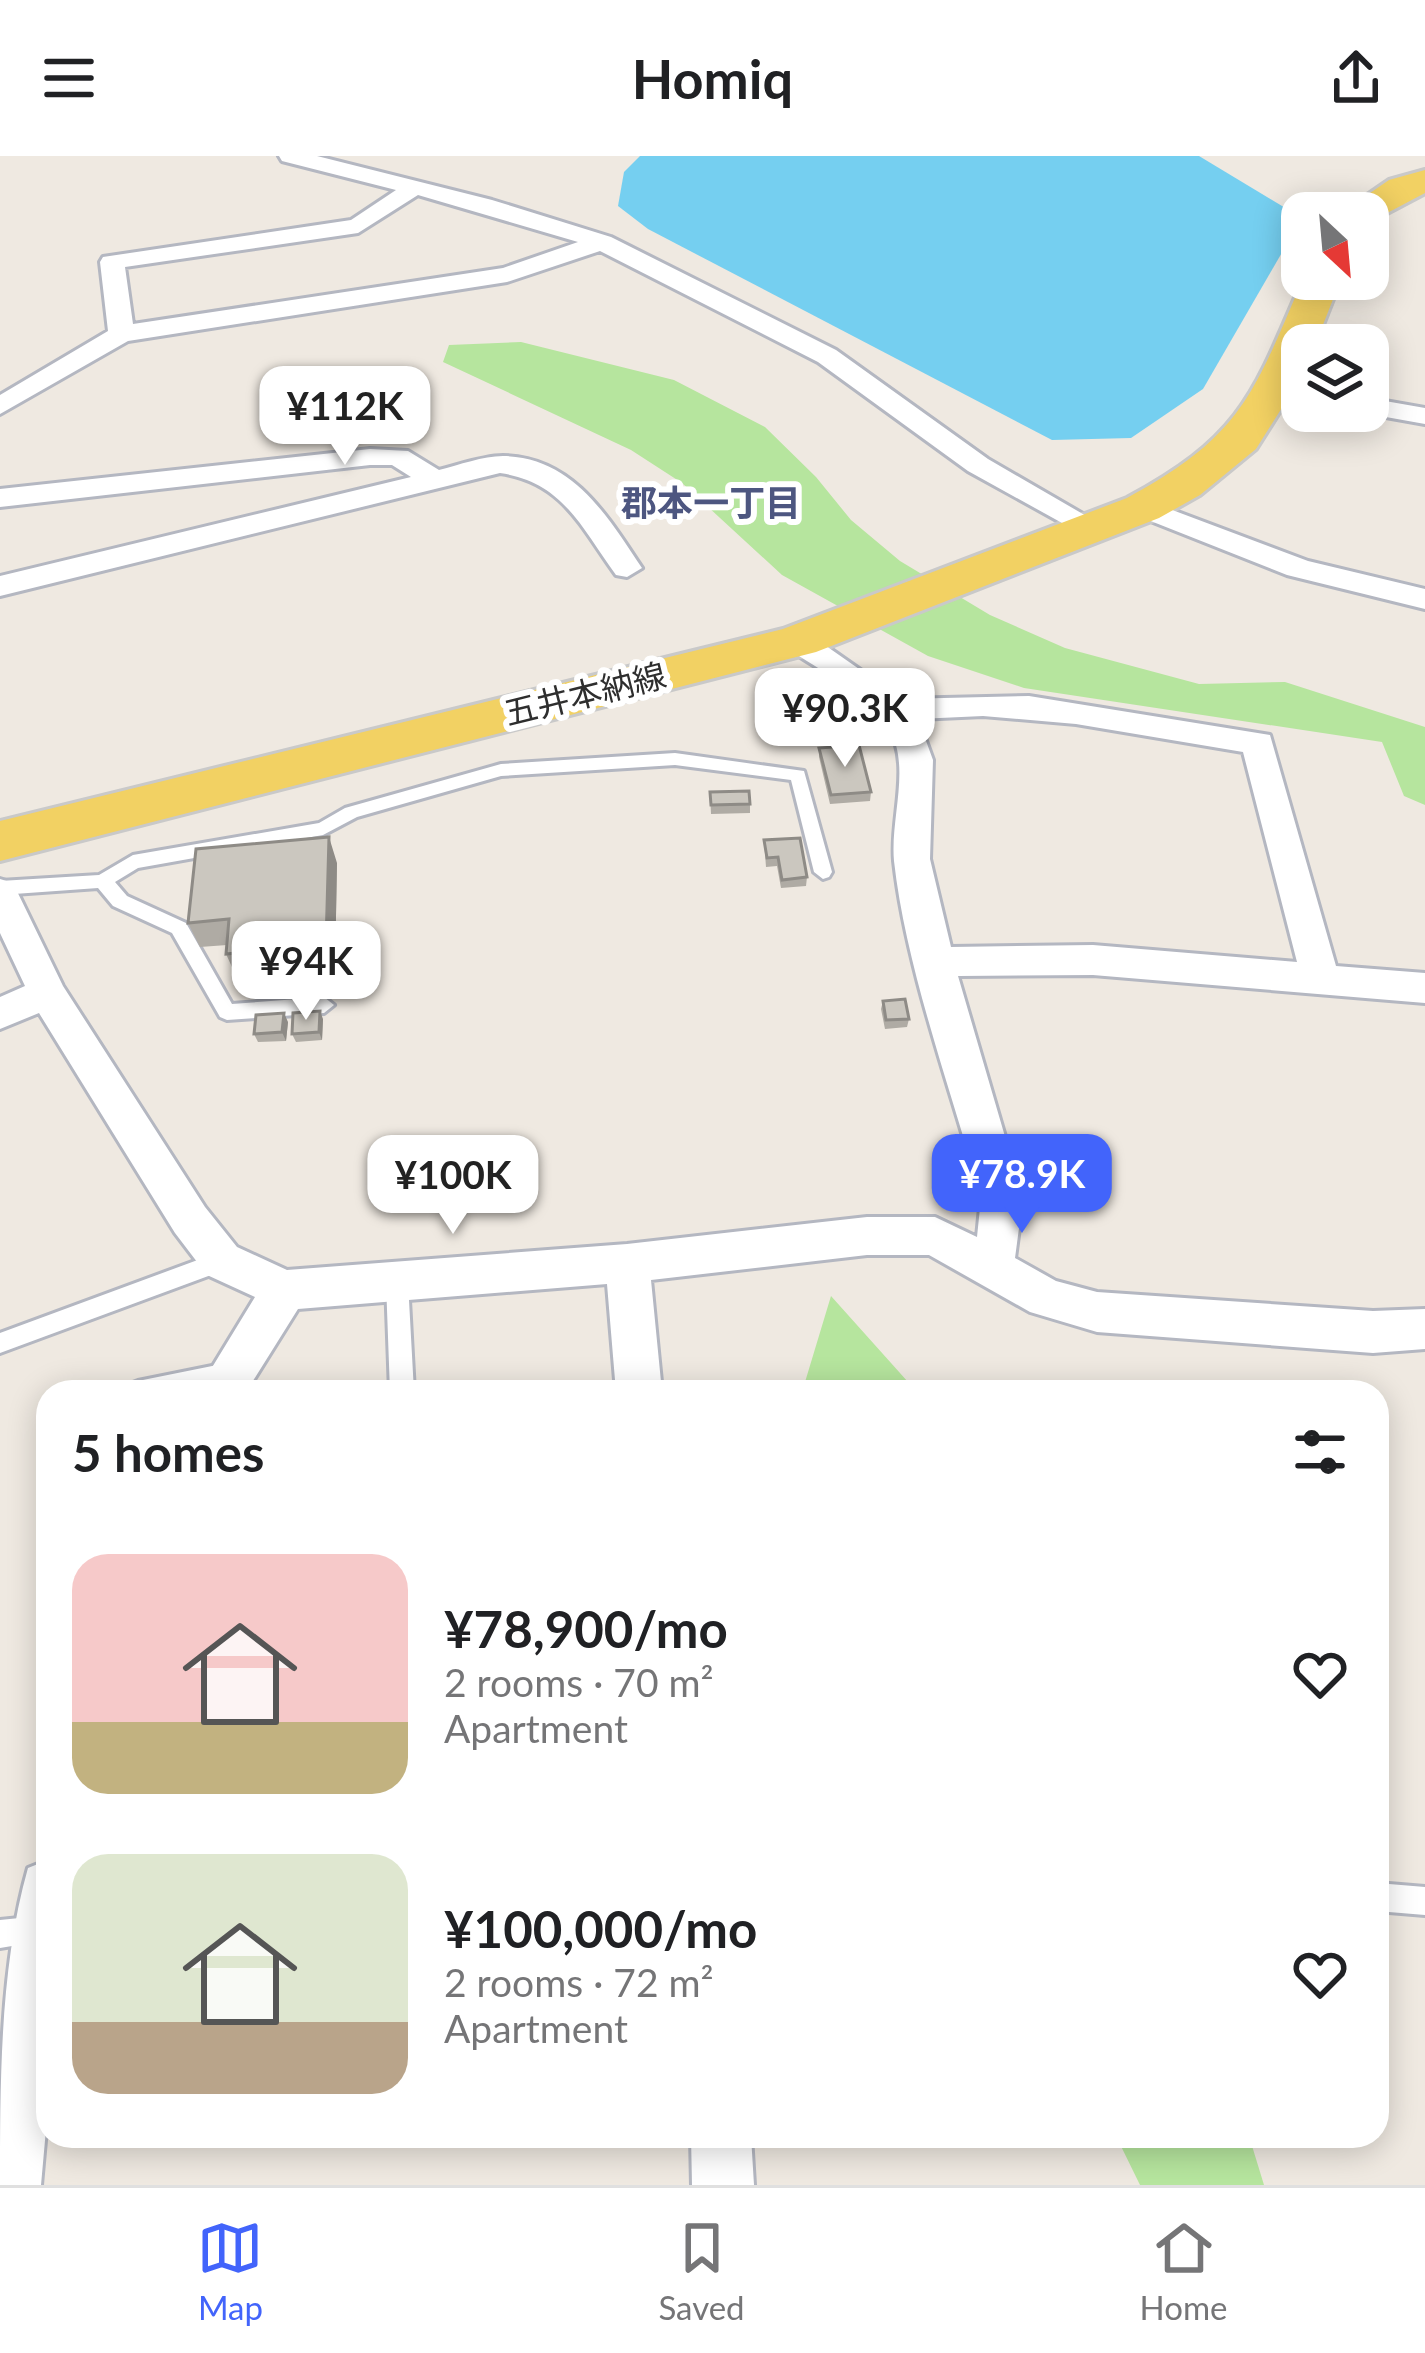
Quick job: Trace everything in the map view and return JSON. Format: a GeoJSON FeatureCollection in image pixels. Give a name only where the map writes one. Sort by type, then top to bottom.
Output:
{"type":"FeatureCollection","features":[{"type":"Feature","properties":{"kind":"main road"},"geometry":{"type":"LineString","coordinates":[[1389,196],[1425,181]]}},
{"type":"Feature","properties":{"kind":"main road","name":"五井本納線"},"geometry":{"type":"LineString","coordinates":[[0,841],[798,640],[1143,508],[1193,484],[1227,457],[1281,401]]}},
{"type":"Feature","properties":{"kind":"street"},"geometry":{"type":"LineString","coordinates":[[290,156],[602,242],[827,356],[978,465],[1092,528]]}},
{"type":"Feature","properties":{"kind":"street"},"geometry":{"type":"LineString","coordinates":[[121,334],[112,262],[358,226],[416,187]]}},
{"type":"Feature","properties":{"kind":"street"},"geometry":{"type":"LineString","coordinates":[[0,406],[121,334],[507,275],[602,242]]}},
{"type":"Feature","properties":{"kind":"street"},"geometry":{"type":"LineString","coordinates":[[1389,410],[1425,416]]}},
{"type":"Feature","properties":{"kind":"street"},"geometry":{"type":"LineString","coordinates":[[0,498],[370,457],[398,457],[435,480]]}},
{"type":"Feature","properties":{"kind":"street"},"geometry":{"type":"LineString","coordinates":[[0,586],[500,464],[541,470],[569,490],[627,568]]}},
{"type":"Feature","properties":{"kind":"street"},"geometry":{"type":"LineString","coordinates":[[1143,508],[1298,568],[1425,599]]}},
{"type":"Feature","properties":{"kind":"street"},"geometry":{"type":"LineString","coordinates":[[798,640],[894,711],[906,728],[916,760],[912,860],[935,962],[1002,1198],[998,1245],[991,1264]]}},
{"type":"Feature","properties":{"kind":"street"},"geometry":{"type":"LineString","coordinates":[[894,711],[944,702],[1258,743],[1320,980]]}},
{"type":"Feature","properties":{"kind":"street"},"geometry":{"type":"LineString","coordinates":[[0,890],[47,993],[190,1220],[221,1261],[285,1290],[627,1262],[867,1236],[935,1236],[1046,1298],[1097,1312],[1373,1332],[1425,1329]]}},
{"type":"Feature","properties":{"kind":"street"},"geometry":{"type":"LineString","coordinates":[[935,962],[1094,960],[1425,988]]}},
{"type":"Feature","properties":{"kind":"street"},"geometry":{"type":"LineString","coordinates":[[0,1014],[47,993]]}},
{"type":"Feature","properties":{"kind":"street"},"geometry":{"type":"LineString","coordinates":[[627,1262],[638,1380]]}},
{"type":"Feature","properties":{"kind":"street"},"geometry":{"type":"LineString","coordinates":[[227,1380],[285,1290]]}},
{"type":"Feature","properties":{"kind":"street"},"geometry":{"type":"LineString","coordinates":[[10,2185],[36,1912]]}},
{"type":"Feature","properties":{"kind":"street"},"geometry":{"type":"LineString","coordinates":[[721,2148],[723,2185]]}},
{"type":"Feature","properties":{"kind":"lane"},"geometry":{"type":"LineString","coordinates":[[0,890],[103,881],[133,862],[323,829],[351,812],[501,770],[675,759],[798,775],[824,872]]}},
{"type":"Feature","properties":{"kind":"lane"},"geometry":{"type":"LineString","coordinates":[[103,881],[120,901],[178,928],[227,1012],[324,1005]]}},
{"type":"Feature","properties":{"kind":"lane"},"geometry":{"type":"LineString","coordinates":[[0,1343],[221,1261]]}},
{"type":"Feature","properties":{"kind":"lane"},"geometry":{"type":"LineString","coordinates":[[397,1282],[401,1380]]}},
{"type":"Feature","properties":{"kind":"lane"},"geometry":{"type":"LineString","coordinates":[[1389,1898],[1425,1901]]}},
{"type":"Feature","properties":{"kind":"green space"},"geometry":{"type":"Polygon","coordinates":[[[521,342],[674,380],[765,427],[851,520],[900,561],[990,615],[1065,648],[1199,684],[1285,682],[1425,727],[1425,805],[1404,796],[1382,742],[1024,688],[928,656],[782,575],[682,483],[631,450],[443,362],[449,345],[521,342]]]}},
{"type":"Feature","properties":{"kind":"green space"},"geometry":{"type":"Polygon","coordinates":[[[831,1296],[906,1380],[806,1380],[831,1296]]]}},
{"type":"Feature","properties":{"kind":"green space"},"geometry":{"type":"Polygon","coordinates":[[[1122,2148],[1253,2148],[1264,2185],[1140,2185],[1122,2148]]]}},
{"type":"Feature","properties":{"kind":"water"},"geometry":{"type":"Polygon","coordinates":[[[640,156],[1199,156],[1281,205],[1281,254],[1203,389],[1131,438],[1052,440],[648,229],[618,206],[624,172],[640,156]]]}},
{"type":"Feature","properties":{"kind":"building"},"geometry":{"type":"Polygon","coordinates":[[[859,745],[871,792],[831,795],[819,748],[859,745]]]}},
{"type":"Feature","properties":{"kind":"building"},"geometry":{"type":"Polygon","coordinates":[[[749,791],[750,804],[711,805],[710,792],[749,791]]]}},
{"type":"Feature","properties":{"kind":"building"},"geometry":{"type":"Polygon","coordinates":[[[329,837],[326,944],[226,954],[229,919],[188,923],[196,849],[329,837]]]}},
{"type":"Feature","properties":{"kind":"building"},"geometry":{"type":"Polygon","coordinates":[[[800,838],[807,877],[782,880],[778,857],[767,858],[764,840],[800,838]]]}},
{"type":"Feature","properties":{"kind":"building"},"geometry":{"type":"Polygon","coordinates":[[[905,999],[909,1019],[886,1020],[883,1001],[905,999]]]}},
{"type":"Feature","properties":{"kind":"building"},"geometry":{"type":"Polygon","coordinates":[[[320,1011],[319,1032],[292,1034],[293,1013],[320,1011]]]}},
{"type":"Feature","properties":{"kind":"building"},"geometry":{"type":"Polygon","coordinates":[[[284,1013],[282,1032],[254,1034],[256,1015],[284,1013]]]}},
{"type":"Feature","properties":{"kind":"district","name":"郡本一丁目"},"geometry":{"type":"Point","coordinates":[711,503]}}]}
